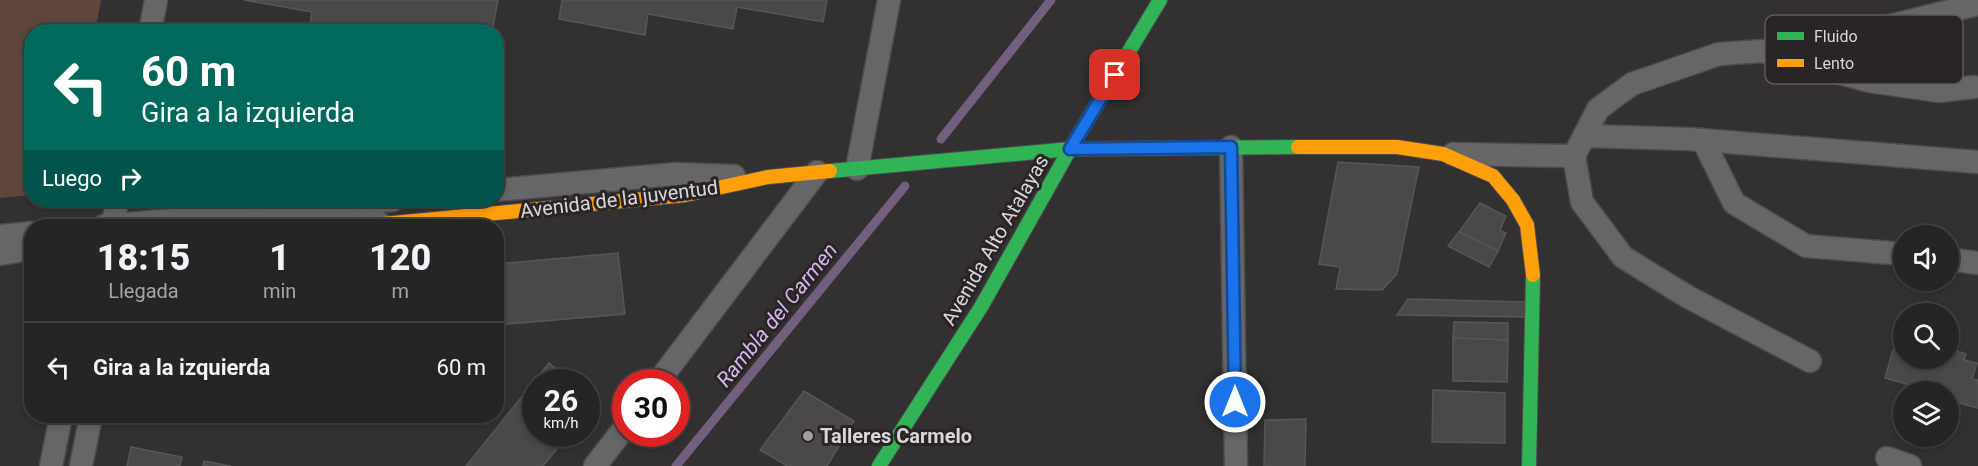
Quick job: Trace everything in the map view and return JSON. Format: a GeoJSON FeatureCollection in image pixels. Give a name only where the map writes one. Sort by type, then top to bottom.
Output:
{"type":"FeatureCollection","features":[{"type":"Feature","properties":{"kind":"street"},"geometry":{"type":"LineString","coordinates":[[152,24],[156,0]]}},
{"type":"Feature","properties":{"kind":"street"},"geometry":{"type":"LineString","coordinates":[[856,169],[889,0]]}},
{"type":"Feature","properties":{"kind":"street","name":"Avenida Alto Atalayas"},"geometry":{"type":"LineString","coordinates":[[879,466],[981,307],[1070,149],[1160,0]]}},
{"type":"Feature","properties":{"kind":"street"},"geometry":{"type":"LineString","coordinates":[[1934,15],[1978,4]]}},
{"type":"Feature","properties":{"kind":"street"},"geometry":{"type":"LineString","coordinates":[[1765,52],[1719,54],[1632,84],[1598,109],[1579,146],[1582,202],[1623,257],[1688,297],[1810,361]]}},
{"type":"Feature","properties":{"kind":"street"},"geometry":{"type":"LineString","coordinates":[[1888,84],[1939,91],[1974,87]]}},
{"type":"Feature","properties":{"kind":"street"},"geometry":{"type":"LineString","coordinates":[[1703,140],[1734,203],[1806,246],[1893,253]]}},
{"type":"Feature","properties":{"kind":"street"},"geometry":{"type":"LineString","coordinates":[[1443,154],[1703,140],[1978,162]]}},
{"type":"Feature","properties":{"kind":"street"},"geometry":{"type":"LineString","coordinates":[[1231,147],[1236,466]]}},
{"type":"Feature","properties":{"kind":"street","name":"Avenida de la juventud"},"geometry":{"type":"LineString","coordinates":[[426,219],[685,195],[768,177],[1070,149],[1398,147],[1443,154],[1493,176],[1513,200],[1527,225],[1534,286],[1529,466]]}},
{"type":"Feature","properties":{"kind":"street"},"geometry":{"type":"LineString","coordinates":[[668,369],[817,172]]}},
{"type":"Feature","properties":{"kind":"street","name":"Avenida de la juventud"},"geometry":{"type":"LineString","coordinates":[[504,189],[676,174],[768,177]]}},
{"type":"Feature","properties":{"kind":"street"},"geometry":{"type":"LineString","coordinates":[[201,207],[218,216]]}},
{"type":"Feature","properties":{"kind":"street"},"geometry":{"type":"LineString","coordinates":[[186,219],[316,207]]}},
{"type":"Feature","properties":{"kind":"street"},"geometry":{"type":"LineString","coordinates":[[0,236],[24,234]]}},
{"type":"Feature","properties":{"kind":"street"},"geometry":{"type":"LineString","coordinates":[[0,254],[24,250]]}},
{"type":"Feature","properties":{"kind":"street"},"geometry":{"type":"LineString","coordinates":[[1959,260],[1978,263]]}},
{"type":"Feature","properties":{"kind":"street"},"geometry":{"type":"LineString","coordinates":[[0,267],[24,265]]}},
{"type":"Feature","properties":{"kind":"street"},"geometry":{"type":"LineString","coordinates":[[51,466],[60,423]]}},
{"type":"Feature","properties":{"kind":"street"},"geometry":{"type":"LineString","coordinates":[[81,466],[90,423]]}},
{"type":"Feature","properties":{"kind":"street"},"geometry":{"type":"LineString","coordinates":[[595,466],[612,444]]}},
{"type":"Feature","properties":{"kind":"street"},"geometry":{"type":"LineString","coordinates":[[1887,458],[1910,466]]}},
{"type":"Feature","properties":{"kind":"shaded area"},"geometry":{"type":"Polygon","coordinates":[[[0,0],[101,0],[96,24],[24,24],[24,196],[0,198],[0,0]]]}},
{"type":"Feature","properties":{"kind":"building"},"geometry":{"type":"Polygon","coordinates":[[[244,0],[498,0],[494,24],[310,24],[312,12],[244,0]]]}},
{"type":"Feature","properties":{"kind":"building"},"geometry":{"type":"Polygon","coordinates":[[[562,0],[827,0],[823,22],[737,7],[733,29],[648,14],[645,35],[559,19],[562,0]]]}},
{"type":"Feature","properties":{"kind":"building"},"geometry":{"type":"Polygon","coordinates":[[[1338,162],[1419,167],[1397,274],[1382,290],[1336,289],[1340,267],[1319,264],[1338,162]]]}},
{"type":"Feature","properties":{"kind":"building"},"geometry":{"type":"Polygon","coordinates":[[[1480,203],[1506,216],[1500,230],[1506,233],[1498,251],[1459,232],[1480,203]]]}},
{"type":"Feature","properties":{"kind":"building"},"geometry":{"type":"Polygon","coordinates":[[[1459,232],[1498,251],[1489,267],[1448,246],[1459,232]]]}},
{"type":"Feature","properties":{"kind":"building"},"geometry":{"type":"Polygon","coordinates":[[[618,253],[625,314],[504,324],[504,263],[618,253]]]}},
{"type":"Feature","properties":{"kind":"building"},"geometry":{"type":"Polygon","coordinates":[[[1408,299],[1527,302],[1525,317],[1397,315],[1408,299]]]}},
{"type":"Feature","properties":{"kind":"building"},"geometry":{"type":"Polygon","coordinates":[[[1454,322],[1508,323],[1508,340],[1453,338],[1454,322]]]}},
{"type":"Feature","properties":{"kind":"building"},"geometry":{"type":"Polygon","coordinates":[[[1453,338],[1508,340],[1507,382],[1453,381],[1453,338]]]}},
{"type":"Feature","properties":{"kind":"building"},"geometry":{"type":"Polygon","coordinates":[[[1893,350],[1893,369],[1959,369],[1959,352],[1966,354],[1964,360],[1977,363],[1972,379],[1978,380],[1978,408],[1959,403],[1959,381],[1896,381],[1885,378],[1893,350]]]}},
{"type":"Feature","properties":{"kind":"building"},"geometry":{"type":"Polygon","coordinates":[[[549,363],[557,369],[544,369],[549,363]]]}},
{"type":"Feature","properties":{"kind":"building"},"geometry":{"type":"Polygon","coordinates":[[[1433,390],[1505,393],[1505,443],[1432,442],[1433,390]]]}},
{"type":"Feature","properties":{"kind":"building","name":"Talleres Carmelo"},"geometry":{"type":"Polygon","coordinates":[[[804,391],[854,421],[827,466],[787,466],[760,450],[804,391]]]}},
{"type":"Feature","properties":{"kind":"building"},"geometry":{"type":"Polygon","coordinates":[[[522,397],[522,447],[558,447],[543,466],[466,466],[501,423],[504,423],[504,419],[522,397]]]}},
{"type":"Feature","properties":{"kind":"building"},"geometry":{"type":"Polygon","coordinates":[[[1306,419],[1305,466],[1264,466],[1265,420],[1306,419]]]}},
{"type":"Feature","properties":{"kind":"building"},"geometry":{"type":"Polygon","coordinates":[[[131,447],[182,457],[180,466],[127,466],[131,447]]]}},
{"type":"Feature","properties":{"kind":"building"},"geometry":{"type":"Polygon","coordinates":[[[204,461],[231,466],[203,466],[204,461]]]}},
{"type":"Feature","properties":{"kind":"waterway","name":"Rambla del Carmen"},"geometry":{"type":"LineString","coordinates":[[941,139],[1051,0]]}},
{"type":"Feature","properties":{"kind":"waterway","name":"Rambla del Carmen"},"geometry":{"type":"LineString","coordinates":[[676,466],[905,186]]}},
{"type":"Feature","properties":{"kind":"traffic: fast"},"geometry":{"type":"LineString","coordinates":[[879,466],[981,307],[1070,149],[1160,0]]}},
{"type":"Feature","properties":{"kind":"traffic: fast"},"geometry":{"type":"LineString","coordinates":[[830,171],[1070,149],[1298,147]]}},
{"type":"Feature","properties":{"kind":"traffic: fast"},"geometry":{"type":"LineString","coordinates":[[1529,466],[1533,275]]}},
{"type":"Feature","properties":{"kind":"traffic: slow"},"geometry":{"type":"LineString","coordinates":[[1298,147],[1397,147],[1443,154],[1493,176],[1513,200],[1527,225],[1533,275]]}},
{"type":"Feature","properties":{"kind":"traffic: slow"},"geometry":{"type":"LineString","coordinates":[[435,219],[685,195],[768,177],[830,171]]}},
{"type":"Feature","properties":{"kind":"place","name":"Talleres Carmelo"},"geometry":{"type":"Point","coordinates":[808,436]}},
{"type":"Feature","properties":{"kind":"route"},"geometry":{"type":"LineString","coordinates":[[1115,75],[1070,149],[1231,147],[1235,402]]}}]}
